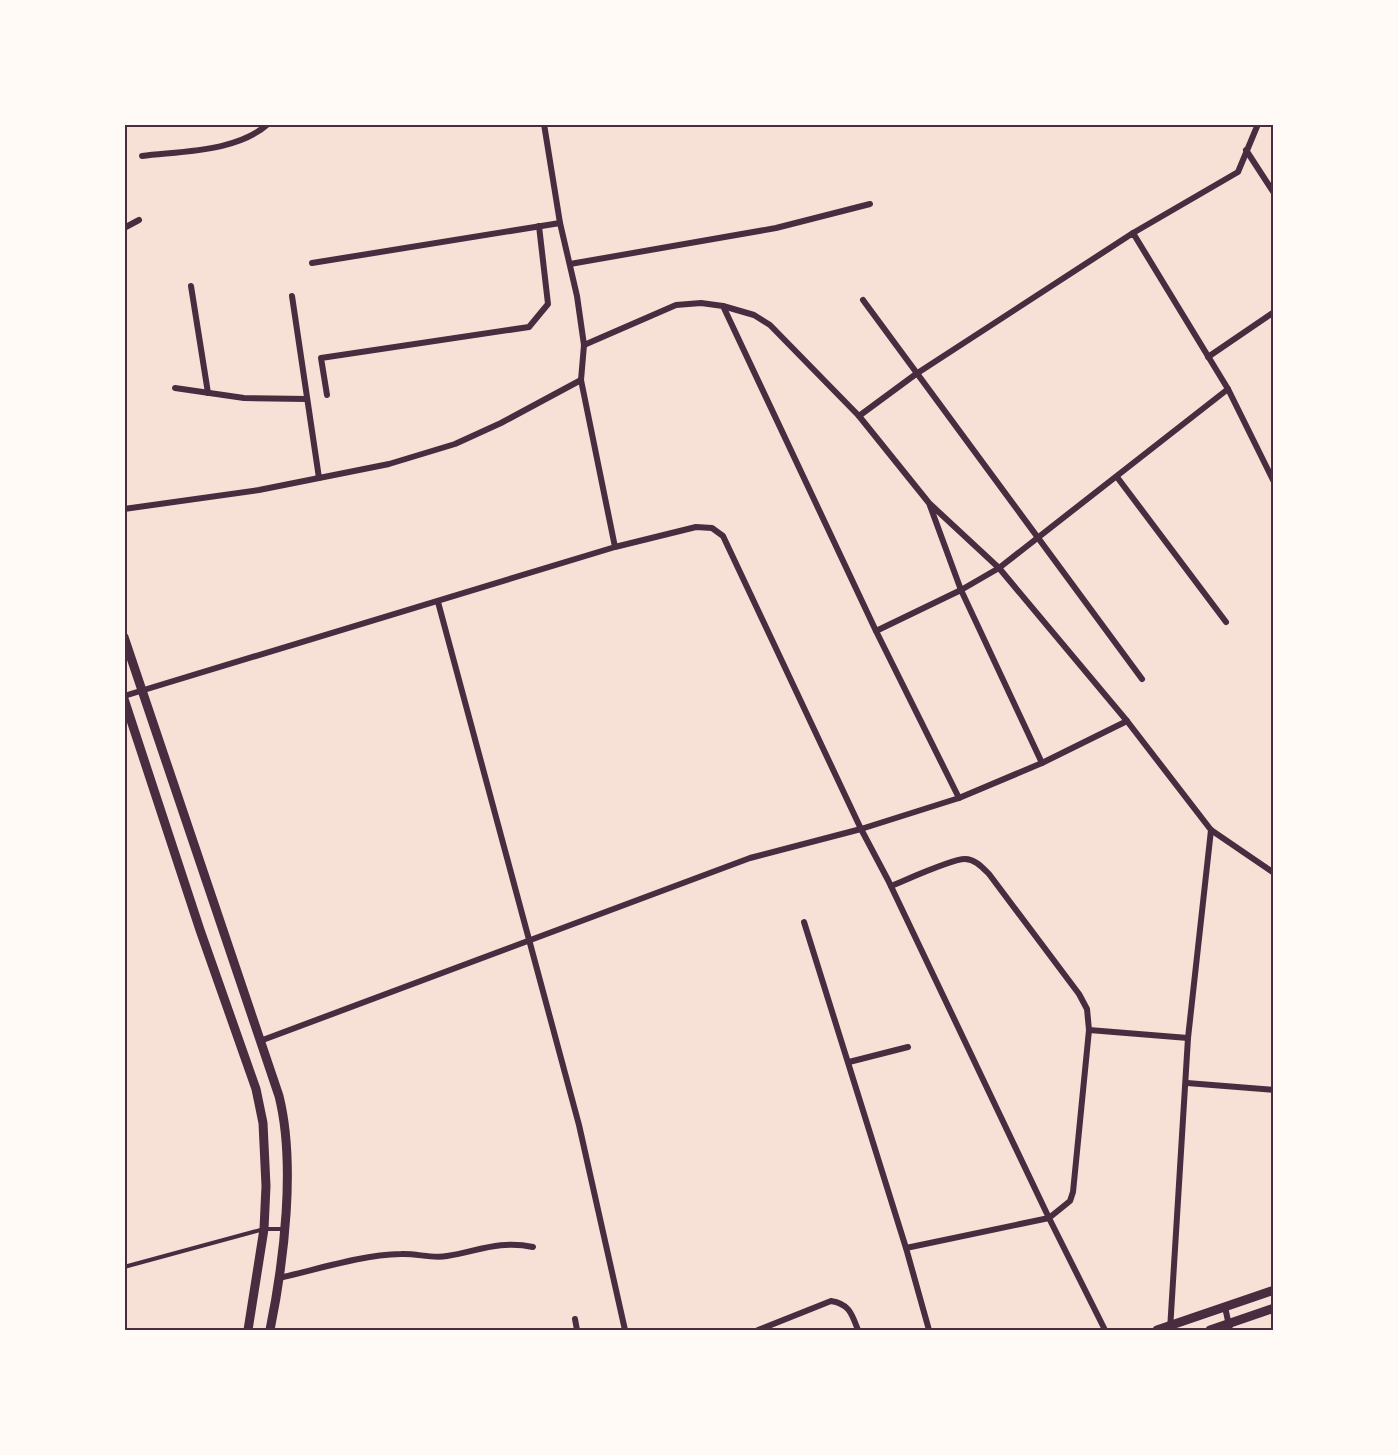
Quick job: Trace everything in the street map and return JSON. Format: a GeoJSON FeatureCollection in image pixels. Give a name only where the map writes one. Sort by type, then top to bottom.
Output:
{"type":"FeatureCollection","features":[{"type":"Feature","properties":{"kind":"street"},"geometry":{"type":"LineString","coordinates":[[142,156],[229,145],[246,139],[268,124]]}},
{"type":"Feature","properties":{"kind":"street"},"geometry":{"type":"LineString","coordinates":[[544,124],[560,223],[578,296],[583,341],[581,380],[615,547]]}},
{"type":"Feature","properties":{"kind":"street"},"geometry":{"type":"LineString","coordinates":[[859,416],[916,374],[1133,233],[1238,172],[1258,124]]}},
{"type":"Feature","properties":{"kind":"street"},"geometry":{"type":"LineString","coordinates":[[1246,150],[1274,193]]}},
{"type":"Feature","properties":{"kind":"street"},"geometry":{"type":"LineString","coordinates":[[570,264],[777,228],[870,204]]}},
{"type":"Feature","properties":{"kind":"street"},"geometry":{"type":"LineString","coordinates":[[124,228],[139,220]]}},
{"type":"Feature","properties":{"kind":"street"},"geometry":{"type":"LineString","coordinates":[[312,263],[560,223]]}},
{"type":"Feature","properties":{"kind":"street"},"geometry":{"type":"LineString","coordinates":[[327,395],[321,358],[529,327],[548,304],[539,226]]}},
{"type":"Feature","properties":{"kind":"street"},"geometry":{"type":"LineString","coordinates":[[1133,233],[1228,389],[1274,482]]}},
{"type":"Feature","properties":{"kind":"street"},"geometry":{"type":"LineString","coordinates":[[191,286],[208,393]]}},
{"type":"Feature","properties":{"kind":"street"},"geometry":{"type":"LineString","coordinates":[[292,296],[319,478]]}},
{"type":"Feature","properties":{"kind":"street"},"geometry":{"type":"LineString","coordinates":[[863,300],[1142,679]]}},
{"type":"Feature","properties":{"kind":"street"},"geometry":{"type":"LineString","coordinates":[[583,341],[676,305],[701,303],[723,306],[754,315],[770,325],[859,416],[929,503],[999,568],[1127,721],[1211,830],[1274,873]]}},
{"type":"Feature","properties":{"kind":"street"},"geometry":{"type":"LineString","coordinates":[[723,306],[876,631],[959,798]]}},
{"type":"Feature","properties":{"kind":"street"},"geometry":{"type":"LineString","coordinates":[[1208,357],[1274,312]]}},
{"type":"Feature","properties":{"kind":"street"},"geometry":{"type":"LineString","coordinates":[[124,509],[259,490],[389,464],[455,444],[501,423],[581,380]]}},
{"type":"Feature","properties":{"kind":"street"},"geometry":{"type":"LineString","coordinates":[[175,388],[244,398],[307,399]]}},
{"type":"Feature","properties":{"kind":"street"},"geometry":{"type":"LineString","coordinates":[[876,631],[961,590],[999,568],[1228,389]]}},
{"type":"Feature","properties":{"kind":"street"},"geometry":{"type":"LineString","coordinates":[[1117,477],[1226,622]]}},
{"type":"Feature","properties":{"kind":"street"},"geometry":{"type":"LineString","coordinates":[[929,503],[961,590],[1042,763]]}},
{"type":"Feature","properties":{"kind":"street"},"geometry":{"type":"LineString","coordinates":[[248,1330],[264,1229],[266,1150],[263,1123],[256,1089],[124,697],[615,547],[696,527],[712,528],[723,536],[861,829],[891,886],[1049,1218],[1105,1330]]}},
{"type":"Feature","properties":{"kind":"street"},"geometry":{"type":"LineString","coordinates":[[438,602],[579,1125],[625,1330]]}},
{"type":"Feature","properties":{"kind":"street"},"geometry":{"type":"LineString","coordinates":[[124,637],[284,1118],[286,1162],[284,1229],[270,1330]]}},
{"type":"Feature","properties":{"kind":"street"},"geometry":{"type":"LineString","coordinates":[[260,1041],[750,858],[861,829],[959,798],[1042,763],[1127,721]]}},
{"type":"Feature","properties":{"kind":"street"},"geometry":{"type":"LineString","coordinates":[[1170,1328],[1188,1038],[1211,830]]}},
{"type":"Feature","properties":{"kind":"street"},"geometry":{"type":"LineString","coordinates":[[891,886],[952,862],[965,859],[978,863],[989,874],[1079,994],[1087,1009],[1089,1030],[1073,1191],[1070,1201],[1049,1218],[906,1248]]}},
{"type":"Feature","properties":{"kind":"street"},"geometry":{"type":"LineString","coordinates":[[804,922],[906,1248],[929,1330]]}},
{"type":"Feature","properties":{"kind":"street"},"geometry":{"type":"LineString","coordinates":[[1089,1030],[1188,1038]]}},
{"type":"Feature","properties":{"kind":"street"},"geometry":{"type":"LineString","coordinates":[[849,1062],[908,1047]]}},
{"type":"Feature","properties":{"kind":"street"},"geometry":{"type":"LineString","coordinates":[[1187,1083],[1274,1090]]}},
{"type":"Feature","properties":{"kind":"street"},"geometry":{"type":"LineString","coordinates":[[279,1278],[377,1256],[403,1254],[446,1256],[492,1245],[519,1244],[533,1247]]}},
{"type":"Feature","properties":{"kind":"street"},"geometry":{"type":"LineString","coordinates":[[1157,1330],[1170,1328],[1274,1290]]}},
{"type":"Feature","properties":{"kind":"street"},"geometry":{"type":"LineString","coordinates":[[758,1330],[831,1301],[841,1303],[850,1311],[858,1330]]}},
{"type":"Feature","properties":{"kind":"street"},"geometry":{"type":"LineString","coordinates":[[1225,1307],[1230,1327]]}},
{"type":"Feature","properties":{"kind":"street"},"geometry":{"type":"LineString","coordinates":[[1210,1330],[1230,1327],[1274,1308]]}},
{"type":"Feature","properties":{"kind":"street"},"geometry":{"type":"LineString","coordinates":[[575,1319],[577,1330]]}},
{"type":"Feature","properties":{"kind":"lane"},"geometry":{"type":"LineString","coordinates":[[124,1267],[264,1229],[284,1229]]}}]}
